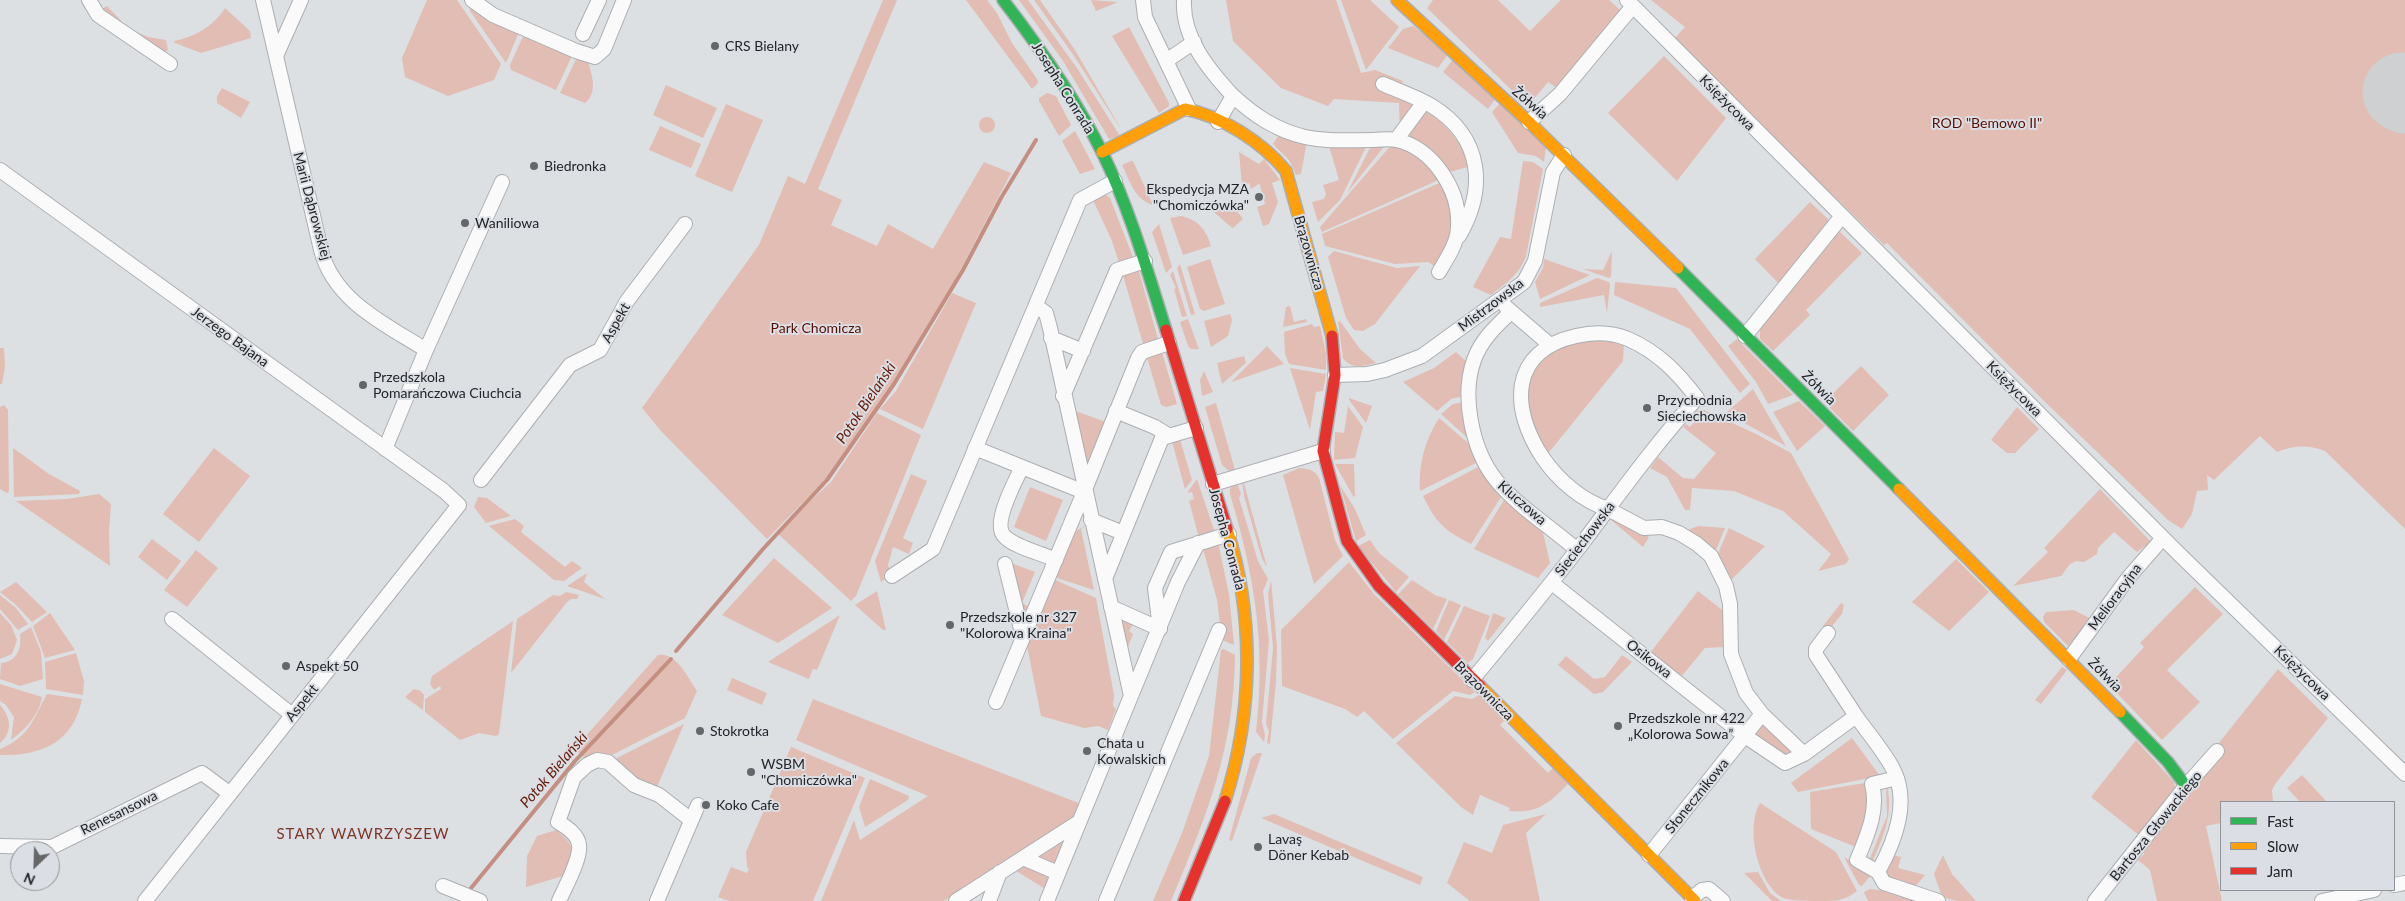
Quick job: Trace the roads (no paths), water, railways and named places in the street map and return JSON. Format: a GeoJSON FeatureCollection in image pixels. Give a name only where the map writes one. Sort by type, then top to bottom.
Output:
{"type":"FeatureCollection","features":[{"type":"Feature","properties":{"kind":"street"},"geometry":{"type":"LineString","coordinates":[[89,0],[98,15],[170,64]]}},
{"type":"Feature","properties":{"kind":"street","name":"Marii Dąbrowskiej"},"geometry":{"type":"LineString","coordinates":[[263,0],[321,250],[333,279],[350,299],[426,350]]}},
{"type":"Feature","properties":{"kind":"street"},"geometry":{"type":"LineString","coordinates":[[276,56],[301,0]]}},
{"type":"Feature","properties":{"kind":"street"},"geometry":{"type":"LineString","coordinates":[[472,0],[500,19],[595,58],[604,49],[624,0]]}},
{"type":"Feature","properties":{"kind":"street"},"geometry":{"type":"LineString","coordinates":[[583,34],[599,0]]}},
{"type":"Feature","properties":{"kind":"street","name":"Josepha Conrada"},"geometry":{"type":"LineString","coordinates":[[1003,0],[1059,78],[1102,152],[1115,181],[1145,261],[1228,534],[1240,581],[1246,626],[1247,687],[1241,740],[1229,788],[1203,859],[1184,901]]}},
{"type":"Feature","properties":{"kind":"street"},"geometry":{"type":"LineString","coordinates":[[1102,152],[1184,109],[1190,109],[1145,17],[1143,0]]}},
{"type":"Feature","properties":{"kind":"street"},"geometry":{"type":"LineString","coordinates":[[1184,0],[1184,9],[1194,42],[1210,71],[1233,96],[1264,122],[1303,136],[1334,140],[1396,140],[1429,158],[1446,178],[1454,194],[1459,226],[1456,241]]}},
{"type":"Feature","properties":{"kind":"street","name":"Żółwia"},"geometry":{"type":"LineString","coordinates":[[1397,0],[1564,155],[2069,659],[2168,762],[2186,786]]}},
{"type":"Feature","properties":{"kind":"street"},"geometry":{"type":"LineString","coordinates":[[1529,122],[1560,94],[1630,3]]}},
{"type":"Feature","properties":{"kind":"street","name":"Księżycowa"},"geometry":{"type":"LineString","coordinates":[[1630,3],[1746,122],[2163,538],[2405,774]]}},
{"type":"Feature","properties":{"kind":"street"},"geometry":{"type":"LineString","coordinates":[[1166,61],[1194,42]]}},
{"type":"Feature","properties":{"kind":"street"},"geometry":{"type":"LineString","coordinates":[[1383,84],[1424,102],[1451,121],[1463,134],[1476,169],[1477,190],[1474,204],[1467,222],[1439,272]]}},
{"type":"Feature","properties":{"kind":"street"},"geometry":{"type":"LineString","coordinates":[[1218,122],[1233,96]]}},
{"type":"Feature","properties":{"kind":"street"},"geometry":{"type":"LineString","coordinates":[[1396,140],[1424,102]]}},
{"type":"Feature","properties":{"kind":"street","name":"Brązownicza"},"geometry":{"type":"LineString","coordinates":[[1190,109],[1218,122],[1269,151],[1286,170],[1333,339],[1335,375],[1323,451],[1343,531],[1352,549],[1379,586],[1694,900]]}},
{"type":"Feature","properties":{"kind":"street","name":"Mistrzowska"},"geometry":{"type":"LineString","coordinates":[[1335,375],[1367,374],[1407,363],[1422,356],[1524,282],[1532,271],[1553,172],[1564,155]]}},
{"type":"Feature","properties":{"kind":"street","name":"Jerzego Bajana"},"geometry":{"type":"LineString","coordinates":[[0,170],[444,491],[459,505]]}},
{"type":"Feature","properties":{"kind":"street"},"geometry":{"type":"LineString","coordinates":[[892,576],[933,548],[1080,200],[1115,181]]}},
{"type":"Feature","properties":{"kind":"street"},"geometry":{"type":"LineString","coordinates":[[385,449],[426,350],[502,182]]}},
{"type":"Feature","properties":{"kind":"street"},"geometry":{"type":"LineString","coordinates":[[1745,336],[1842,216]]}},
{"type":"Feature","properties":{"kind":"street","name":"Aspekt"},"geometry":{"type":"LineString","coordinates":[[481,480],[570,365],[600,350],[627,301],[685,224]]}},
{"type":"Feature","properties":{"kind":"street"},"geometry":{"type":"LineString","coordinates":[[1063,396],[1117,270],[1145,261]]}},
{"type":"Feature","properties":{"kind":"street"},"geometry":{"type":"LineString","coordinates":[[1498,301],[1549,344],[1533,361],[1521,384],[1522,407],[1530,435],[1538,451],[1557,477],[1582,496],[1644,528],[1662,527],[1679,534],[1698,544],[1711,556],[1722,576],[1728,594],[1731,654],[1746,693],[1762,714],[1804,754],[1856,716]]}},
{"type":"Feature","properties":{"kind":"street"},"geometry":{"type":"LineString","coordinates":[[1036,306],[1046,313],[1084,492],[1092,520],[1131,696]]}},
{"type":"Feature","properties":{"kind":"street","name":"Kluczowa"},"geometry":{"type":"LineString","coordinates":[[1511,312],[1482,343],[1474,361],[1469,398],[1474,430],[1480,450],[1495,479],[1510,495],[1577,550]]}},
{"type":"Feature","properties":{"kind":"street","name":"Sieciechowska"},"geometry":{"type":"LineString","coordinates":[[1472,680],[1552,583],[1608,509],[1697,398],[1676,370],[1647,349],[1628,339],[1597,333],[1563,339],[1549,344]]}},
{"type":"Feature","properties":{"kind":"street"},"geometry":{"type":"LineString","coordinates":[[1051,338],[1083,351]]}},
{"type":"Feature","properties":{"kind":"street"},"geometry":{"type":"LineString","coordinates":[[996,702],[1138,358],[1142,352],[1169,343]]}},
{"type":"Feature","properties":{"kind":"street"},"geometry":{"type":"LineString","coordinates":[[1116,411],[1155,427],[1168,435]]}},
{"type":"Feature","properties":{"kind":"street"},"geometry":{"type":"LineString","coordinates":[[1105,579],[1162,438],[1196,428]]}},
{"type":"Feature","properties":{"kind":"street"},"geometry":{"type":"LineString","coordinates":[[975,448],[1084,492]]}},
{"type":"Feature","properties":{"kind":"street"},"geometry":{"type":"LineString","coordinates":[[1212,484],[1323,451]]}},
{"type":"Feature","properties":{"kind":"street"},"geometry":{"type":"LineString","coordinates":[[1022,467],[1000,521],[1002,533],[1010,540],[1056,560]]}},
{"type":"Feature","properties":{"kind":"street","name":"Aspekt"},"geometry":{"type":"LineString","coordinates":[[145,901],[459,505]]}},
{"type":"Feature","properties":{"kind":"street"},"geometry":{"type":"LineString","coordinates":[[1092,520],[1123,533]]}},
{"type":"Feature","properties":{"kind":"street"},"geometry":{"type":"LineString","coordinates":[[1047,901],[1181,574],[1198,542],[1228,534]]}},
{"type":"Feature","properties":{"kind":"street","name":"Melioracyjna"},"geometry":{"type":"LineString","coordinates":[[2069,659],[2128,578],[2163,538]]}},
{"type":"Feature","properties":{"kind":"street"},"geometry":{"type":"LineString","coordinates":[[1005,564],[1023,637]]}},
{"type":"Feature","properties":{"kind":"street","name":"Osikowa"},"geometry":{"type":"LineString","coordinates":[[1552,583],[1745,736],[1785,764],[1804,754]]}},
{"type":"Feature","properties":{"kind":"street"},"geometry":{"type":"LineString","coordinates":[[1111,607],[1160,629]]}},
{"type":"Feature","properties":{"kind":"street"},"geometry":{"type":"LineString","coordinates":[[172,619],[292,716]]}},
{"type":"Feature","properties":{"kind":"street"},"geometry":{"type":"LineString","coordinates":[[1106,901],[1219,630]]}},
{"type":"Feature","properties":{"kind":"street"},"geometry":{"type":"LineString","coordinates":[[1828,633],[1816,649],[1816,655],[1893,768],[1900,794],[1900,815],[1891,846],[1878,872]]}},
{"type":"Feature","properties":{"kind":"street","name":"Słonecznikowa"},"geometry":{"type":"LineString","coordinates":[[1650,855],[1762,714]]}},
{"type":"Feature","properties":{"kind":"street","name":"Bartosza Głowackiego"},"geometry":{"type":"LineString","coordinates":[[2096,901],[2186,786],[2218,751]]}},
{"type":"Feature","properties":{"kind":"street"},"geometry":{"type":"LineString","coordinates":[[559,901],[577,857],[579,844],[572,832],[558,822],[574,777],[587,765],[597,760],[608,762],[634,785],[659,795],[691,820]]}},
{"type":"Feature","properties":{"kind":"street","name":"Renesansowa"},"geometry":{"type":"LineString","coordinates":[[0,846],[52,847],[202,772],[229,793]]}},
{"type":"Feature","properties":{"kind":"street"},"geometry":{"type":"LineString","coordinates":[[1896,778],[1872,784],[1874,792],[1873,818],[1856,860],[1878,872],[1884,883],[1938,901]]}},
{"type":"Feature","properties":{"kind":"street"},"geometry":{"type":"LineString","coordinates":[[657,901],[698,805]]}},
{"type":"Feature","properties":{"kind":"street"},"geometry":{"type":"LineString","coordinates":[[956,901],[1079,822]]}},
{"type":"Feature","properties":{"kind":"street"},"geometry":{"type":"LineString","coordinates":[[1023,858],[1058,873]]}},
{"type":"Feature","properties":{"kind":"street"},"geometry":{"type":"LineString","coordinates":[[989,901],[1000,872]]}},
{"type":"Feature","properties":{"kind":"street"},"geometry":{"type":"LineString","coordinates":[[450,889],[475,899]]}},
{"type":"Feature","properties":{"kind":"street"},"geometry":{"type":"LineString","coordinates":[[1694,900],[1702,890],[1709,889],[1723,901]]}},
{"type":"Feature","properties":{"kind":"street"},"geometry":{"type":"LineString","coordinates":[[2322,901],[2369,891]]}},
{"type":"Feature","properties":{"kind":"waterway","name":"Potok Bielański"},"geometry":{"type":"LineString","coordinates":[[676,651],[763,549],[827,480],[894,384],[963,270],[1001,198],[1036,140]]}},
{"type":"Feature","properties":{"kind":"waterway","name":"Potok Bielański"},"geometry":{"type":"LineString","coordinates":[[467,893],[575,761],[671,659]]}},
{"type":"Feature","properties":{"kind":"place","name":"CRS Bielany"},"geometry":{"type":"Point","coordinates":[715,46]}},
{"type":"Feature","properties":{"kind":"place","name":"Biedronka"},"geometry":{"type":"Point","coordinates":[534,166]}},
{"type":"Feature","properties":{"kind":"place","name":"Ekspedycja MZA \"Chomiczówka\""},"geometry":{"type":"Point","coordinates":[1259,197]}},
{"type":"Feature","properties":{"kind":"place","name":"Waniliowa"},"geometry":{"type":"Point","coordinates":[465,223]}},
{"type":"Feature","properties":{"kind":"place","name":"Przedszkola Pomarańczowa Ciuchcia"},"geometry":{"type":"Point","coordinates":[363,385]}},
{"type":"Feature","properties":{"kind":"place","name":"Przychodnia Sieciechowska"},"geometry":{"type":"Point","coordinates":[1647,408]}},
{"type":"Feature","properties":{"kind":"place","name":"Przedszkole nr 327 \"Kolorowa Kraina\""},"geometry":{"type":"Point","coordinates":[950,625]}},
{"type":"Feature","properties":{"kind":"place","name":"Aspekt 50"},"geometry":{"type":"Point","coordinates":[286,666]}},
{"type":"Feature","properties":{"kind":"place","name":"Przedszkole nr 422 „Kolorowa Sowa”"},"geometry":{"type":"Point","coordinates":[1618,726]}},
{"type":"Feature","properties":{"kind":"place","name":"Stokrotka"},"geometry":{"type":"Point","coordinates":[700,731]}},
{"type":"Feature","properties":{"kind":"place","name":"Chata u Kowalskich"},"geometry":{"type":"Point","coordinates":[1087,751]}},
{"type":"Feature","properties":{"kind":"place","name":"WSBM \"Chomiczówka\""},"geometry":{"type":"Point","coordinates":[751,772]}},
{"type":"Feature","properties":{"kind":"place","name":"Koko Cafe"},"geometry":{"type":"Point","coordinates":[706,805]}},
{"type":"Feature","properties":{"kind":"place","name":"Lavaş Döner Kebab"},"geometry":{"type":"Point","coordinates":[1258,847]}},
{"type":"Feature","properties":{"kind":"district","name":"STARY WAWRZYSZEW"},"geometry":{"type":"Point","coordinates":[363,834]}},
{"type":"Feature","properties":{"kind":"park label","name":"ROD \"Bemowo II\""},"geometry":{"type":"Point","coordinates":[1987,123]}},
{"type":"Feature","properties":{"kind":"park label","name":"Park Chomicza"},"geometry":{"type":"Point","coordinates":[816,328]}}]}
